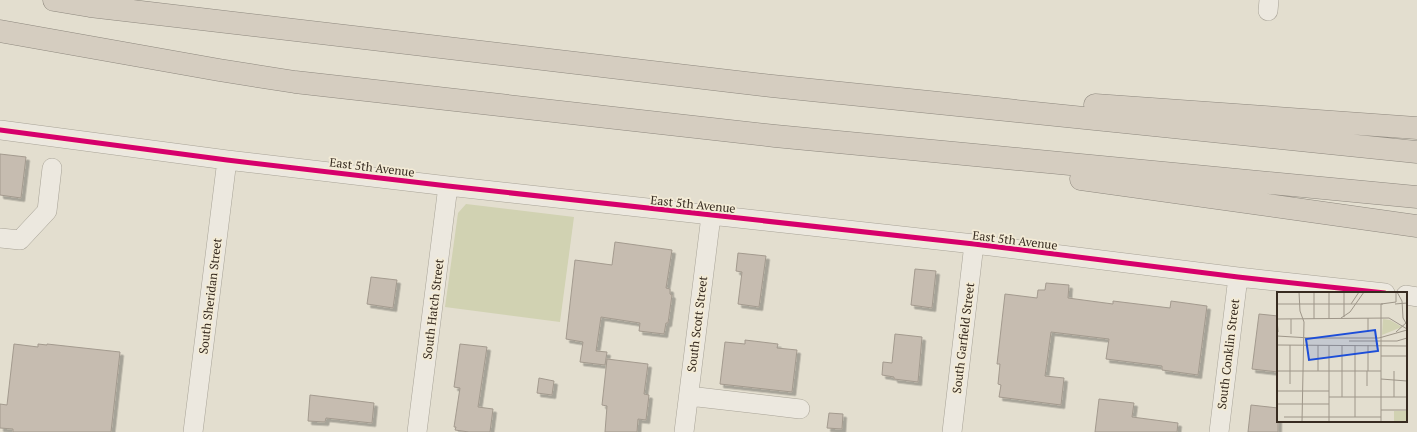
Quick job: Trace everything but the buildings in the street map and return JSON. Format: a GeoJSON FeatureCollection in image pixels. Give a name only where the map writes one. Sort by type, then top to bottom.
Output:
{"type":"FeatureCollection","features":[{"type":"Feature","properties":{"kind":"highway"},"geometry":{"type":"LineString","coordinates":[[54,0],[90,6],[384,42],[772,86],[1417,152]]}},
{"type":"Feature","properties":{"kind":"highway"},"geometry":{"type":"LineString","coordinates":[[0,30],[220,70],[295,82],[775,136],[1417,198]]}},
{"type":"Feature","properties":{"kind":"highway"},"geometry":{"type":"LineString","coordinates":[[772,86],[1162,109],[1417,128]]}},
{"type":"Feature","properties":{"kind":"highway"},"geometry":{"type":"LineString","coordinates":[[775,136],[1417,226]]}},
{"type":"Feature","properties":{"kind":"street","name":"East 5th Avenue"},"geometry":{"type":"LineString","coordinates":[[0,130],[227,160],[711,216],[974,244],[1238,277],[1376,292]]}},
{"type":"Feature","properties":{"kind":"street","name":"South Sheridan Street"},"geometry":{"type":"LineString","coordinates":[[193,432],[227,160]]}},
{"type":"Feature","properties":{"kind":"street"},"geometry":{"type":"LineString","coordinates":[[0,238],[20,240],[47,211],[52,168]]}},
{"type":"Feature","properties":{"kind":"street","name":"South Hatch Street"},"geometry":{"type":"LineString","coordinates":[[417,432],[448,186]]}},
{"type":"Feature","properties":{"kind":"street","name":"South Scott Street"},"geometry":{"type":"LineString","coordinates":[[684,432],[711,216]]}},
{"type":"Feature","properties":{"kind":"street","name":"South Garfield Street"},"geometry":{"type":"LineString","coordinates":[[952,432],[974,244]]}},
{"type":"Feature","properties":{"kind":"street","name":"South Conklin Street"},"geometry":{"type":"LineString","coordinates":[[1218,432],[1238,277]]}},
{"type":"Feature","properties":{"kind":"street"},"geometry":{"type":"LineString","coordinates":[[1407,295],[1417,296]]}},
{"type":"Feature","properties":{"kind":"street"},"geometry":{"type":"LineString","coordinates":[[689,396],[800,409]]}},
{"type":"Feature","properties":{"kind":"green space"},"geometry":{"type":"Polygon","coordinates":[[[466,204],[574,217],[560,322],[445,307],[458,213],[466,204]]]}},
{"type":"Feature","properties":{"kind":"cycle path"},"geometry":{"type":"LineString","coordinates":[[0,130],[227,160],[974,244],[1238,277],[1376,292]]}}]}
